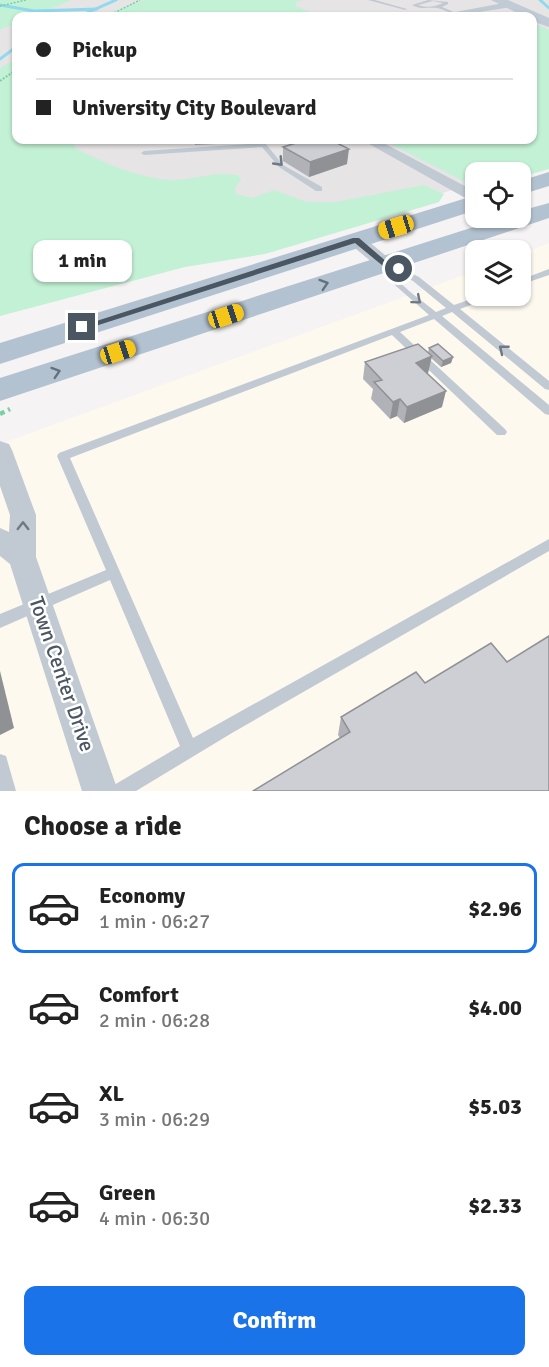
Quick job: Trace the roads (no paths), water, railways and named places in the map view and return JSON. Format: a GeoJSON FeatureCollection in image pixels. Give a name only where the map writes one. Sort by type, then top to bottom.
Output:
{"type":"FeatureCollection","features":[{"type":"Feature","properties":{"kind":"main road"},"geometry":{"type":"LineString","coordinates":[[531,185],[549,179]]}},
{"type":"Feature","properties":{"kind":"main road"},"geometry":{"type":"LineString","coordinates":[[0,354],[465,204]]}},
{"type":"Feature","properties":{"kind":"main road"},"geometry":{"type":"LineString","coordinates":[[3,401],[385,264],[549,210]]}},
{"type":"Feature","properties":{"kind":"street"},"geometry":{"type":"LineString","coordinates":[[459,12],[503,3],[524,12]]}},
{"type":"Feature","properties":{"kind":"street"},"geometry":{"type":"LineString","coordinates":[[376,144],[465,194]]}},
{"type":"Feature","properties":{"kind":"street"},"geometry":{"type":"LineString","coordinates":[[356,240],[385,264]]}},
{"type":"Feature","properties":{"kind":"street","name":"Town Center Drive"},"geometry":{"type":"LineString","coordinates":[[0,450],[23,515],[11,548],[38,605],[100,791]]}},
{"type":"Feature","properties":{"kind":"lane"},"geometry":{"type":"LineString","coordinates":[[370,0],[405,9]]}},
{"type":"Feature","properties":{"kind":"lane"},"geometry":{"type":"LineString","coordinates":[[396,12],[415,7],[439,12],[447,4],[431,0],[415,3],[415,7]]}},
{"type":"Feature","properties":{"kind":"lane"},"geometry":{"type":"LineString","coordinates":[[144,153],[264,145],[281,166],[319,189]]}},
{"type":"Feature","properties":{"kind":"lane"},"geometry":{"type":"LineString","coordinates":[[385,264],[408,274],[549,386]]}},
{"type":"Feature","properties":{"kind":"lane"},"geometry":{"type":"LineString","coordinates":[[385,264],[395,281],[549,411]]}},
{"type":"Feature","properties":{"kind":"lane"},"geometry":{"type":"LineString","coordinates":[[531,279],[549,272]]}},
{"type":"Feature","properties":{"kind":"lane"},"geometry":{"type":"LineString","coordinates":[[189,748],[63,456],[465,304]]}},
{"type":"Feature","properties":{"kind":"lane"},"geometry":{"type":"LineString","coordinates":[[393,331],[501,432]]}},
{"type":"Feature","properties":{"kind":"lane"},"geometry":{"type":"LineString","coordinates":[[120,791],[189,748],[313,680],[549,544]]}},
{"type":"Feature","properties":{"kind":"lane"},"geometry":{"type":"LineString","coordinates":[[0,621],[113,573]]}},
{"type":"Feature","properties":{"kind":"lane"},"geometry":{"type":"LineString","coordinates":[[0,762],[8,791]]}},
{"type":"Feature","properties":{"kind":"waterway"},"geometry":{"type":"LineString","coordinates":[[96,9],[116,0]]}},
{"type":"Feature","properties":{"kind":"waterway"},"geometry":{"type":"LineString","coordinates":[[540,0],[549,8]]}},
{"type":"Feature","properties":{"kind":"waterway"},"geometry":{"type":"LineString","coordinates":[[0,5],[34,11],[96,9]]}},
{"type":"Feature","properties":{"kind":"waterway"},"geometry":{"type":"LineString","coordinates":[[89,12],[96,9]]}},
{"type":"Feature","properties":{"kind":"waterway"},"geometry":{"type":"LineString","coordinates":[[0,59],[12,50]]}}]}
